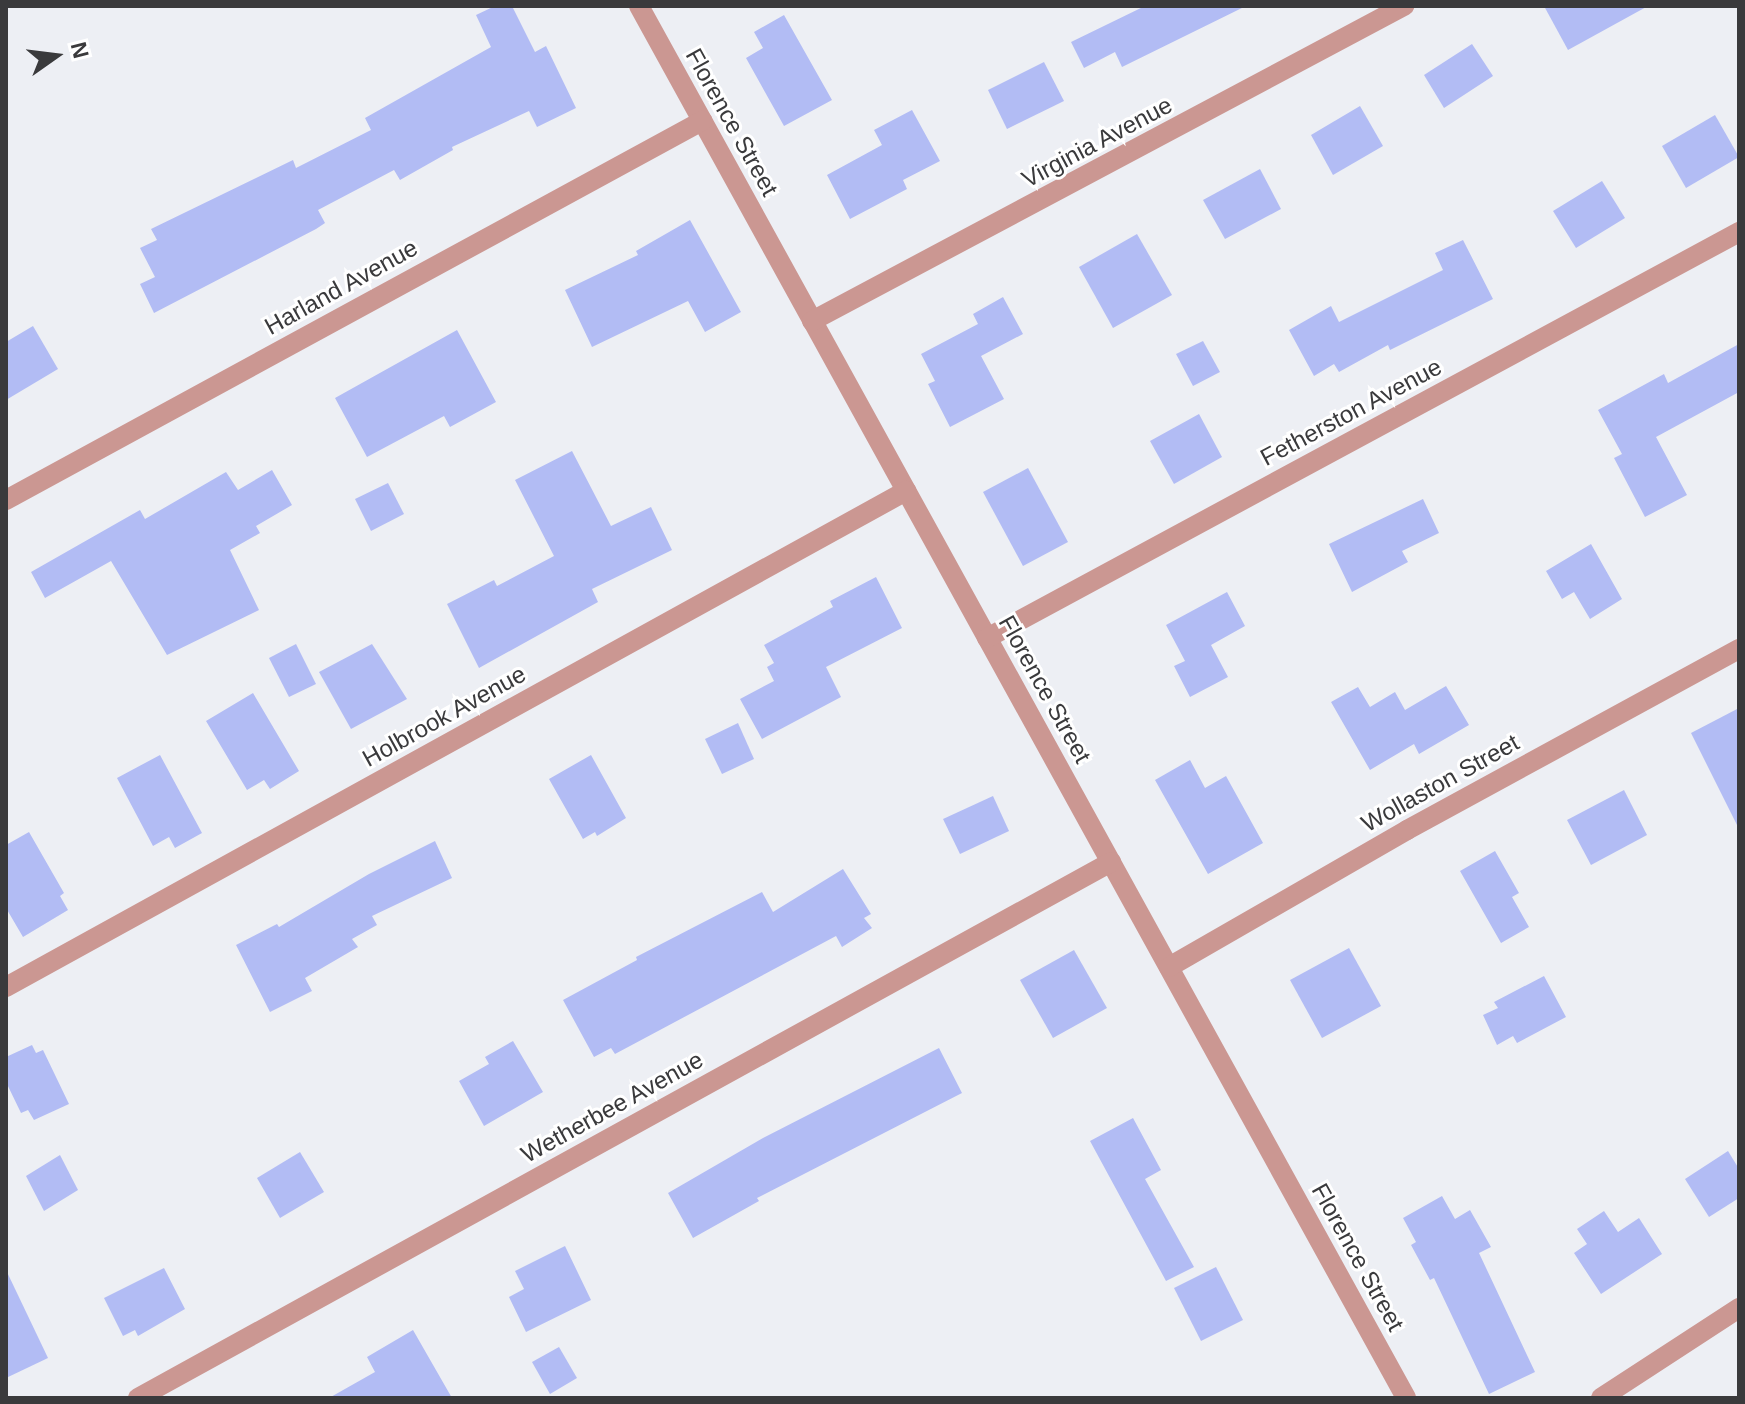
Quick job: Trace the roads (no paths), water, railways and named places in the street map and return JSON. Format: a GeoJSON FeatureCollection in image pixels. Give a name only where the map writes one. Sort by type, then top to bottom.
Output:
{"type":"FeatureCollection","features":[{"type":"Feature","properties":{"kind":"street","name":"Florence Street"},"geometry":{"type":"LineString","coordinates":[[639,6],[1406,1398]]}},
{"type":"Feature","properties":{"kind":"street","name":"Virginia Avenue"},"geometry":{"type":"LineString","coordinates":[[812,321],[1404,6]]}},
{"type":"Feature","properties":{"kind":"street","name":"Harland Avenue"},"geometry":{"type":"LineString","coordinates":[[6,500],[702,121]]}},
{"type":"Feature","properties":{"kind":"street","name":"Fetherston Avenue"},"geometry":{"type":"LineString","coordinates":[[987,638],[1739,232]]}},
{"type":"Feature","properties":{"kind":"street","name":"Holbrook Avenue"},"geometry":{"type":"LineString","coordinates":[[6,987],[906,491]]}},
{"type":"Feature","properties":{"kind":"street","name":"Wollaston Street"},"geometry":{"type":"LineString","coordinates":[[1169,967],[1407,830],[1739,649]]}},
{"type":"Feature","properties":{"kind":"street","name":"Wetherbee Avenue"},"geometry":{"type":"LineString","coordinates":[[138,1398],[1111,862]]}},
{"type":"Feature","properties":{"kind":"street"},"geometry":{"type":"LineString","coordinates":[[1601,1398],[1739,1308]]}}]}
